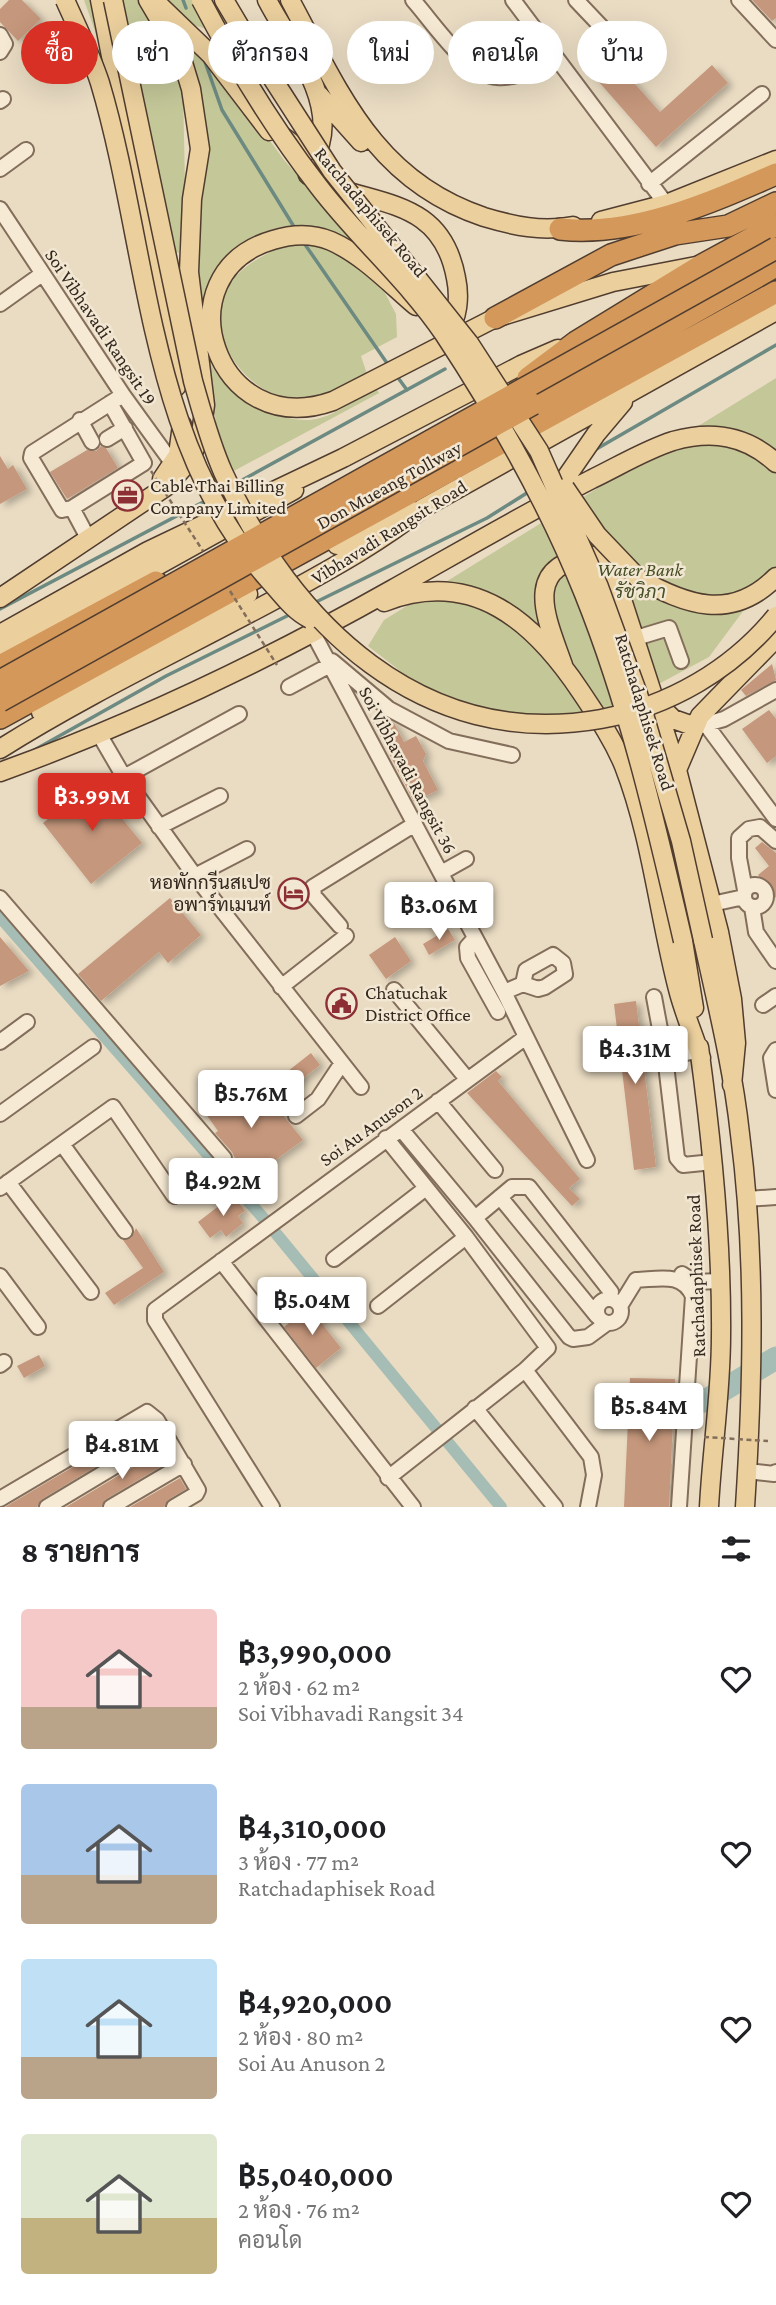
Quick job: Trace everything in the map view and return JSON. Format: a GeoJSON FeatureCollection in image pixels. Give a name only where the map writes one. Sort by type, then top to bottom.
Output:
{"type":"FeatureCollection","features":[{"type":"Feature","properties":{"kind":"highway"},"geometry":{"type":"LineString","coordinates":[[561,229],[591,230],[676,213],[776,174]]}},
{"type":"Feature","properties":{"kind":"highway"},"geometry":{"type":"LineString","coordinates":[[495,318],[611,255],[675,234],[729,226],[776,203]]}},
{"type":"Feature","properties":{"kind":"highway"},"geometry":{"type":"LineString","coordinates":[[0,666],[535,374],[576,342],[702,265],[776,225]]}},
{"type":"Feature","properties":{"kind":"highway","name":"Don Mueang Tollway"},"geometry":{"type":"LineString","coordinates":[[0,681],[776,248]]}},
{"type":"Feature","properties":{"kind":"highway","name":"Don Mueang Tollway"},"geometry":{"type":"LineString","coordinates":[[0,701],[776,267]]}},
{"type":"Feature","properties":{"kind":"highway","name":"Vibhavadi Rangsit Road"},"geometry":{"type":"LineString","coordinates":[[0,718],[776,292]]}},
{"type":"Feature","properties":{"kind":"main road"},"geometry":{"type":"LineString","coordinates":[[65,0],[99,82],[174,407],[212,492],[248,556],[291,605],[324,627],[392,681],[447,707],[504,721],[564,723],[616,716],[683,691],[736,656],[776,616]]}},
{"type":"Feature","properties":{"kind":"main road"},"geometry":{"type":"LineString","coordinates":[[100,0],[183,430],[173,464],[146,502]]}},
{"type":"Feature","properties":{"kind":"main road"},"geometry":{"type":"LineString","coordinates":[[113,0],[193,381],[211,441],[236,499],[263,546],[324,627]]}},
{"type":"Feature","properties":{"kind":"main road"},"geometry":{"type":"LineString","coordinates":[[151,0],[211,55],[287,156],[308,176],[333,187],[405,208],[429,224],[439,237],[454,268],[458,301],[450,330],[438,349]]}},
{"type":"Feature","properties":{"kind":"main road"},"geometry":{"type":"LineString","coordinates":[[0,598],[167,486],[190,460],[201,434],[205,405],[189,272],[192,199],[200,149],[195,113],[181,57],[151,0]]}},
{"type":"Feature","properties":{"kind":"main road","name":"Ratchadaphisek Road"},"geometry":{"type":"LineString","coordinates":[[201,0],[273,122],[320,188],[432,319],[521,462],[583,592],[622,700],[683,941],[713,1162],[720,1281],[719,1379],[709,1507]]}},
{"type":"Feature","properties":{"kind":"main road","name":"Ratchadaphisek Road"},"geometry":{"type":"LineString","coordinates":[[223,0],[236,21]]}},
{"type":"Feature","properties":{"kind":"main road"},"geometry":{"type":"LineString","coordinates":[[232,0],[240,21]]}},
{"type":"Feature","properties":{"kind":"main road"},"geometry":{"type":"LineString","coordinates":[[267,0],[316,91],[374,157],[394,174],[456,207],[488,218],[527,229],[561,229],[666,204],[776,160]]}},
{"type":"Feature","properties":{"kind":"main road"},"geometry":{"type":"LineString","coordinates":[[290,0],[346,104],[378,147],[422,187]]}},
{"type":"Feature","properties":{"kind":"main road","name":"Ratchadaphisek Road"},"geometry":{"type":"LineString","coordinates":[[276,84],[332,171],[469,342],[514,408],[539,451],[599,587],[638,694],[681,841],[704,940],[732,1085],[747,1199],[752,1359],[745,1507]]}},
{"type":"Feature","properties":{"kind":"main road"},"geometry":{"type":"LineString","coordinates":[[262,122],[297,147],[311,150],[320,144],[323,128],[316,91]]}},
{"type":"Feature","properties":{"kind":"main road"},"geometry":{"type":"LineString","coordinates":[[432,319],[350,252],[330,241],[298,235],[269,241],[233,263],[223,277],[211,319],[218,359],[248,393],[290,409],[320,406],[495,318],[613,282],[702,265]]}},
{"type":"Feature","properties":{"kind":"main road","name":"Vibhavadi Rangsit Road"},"geometry":{"type":"LineString","coordinates":[[0,749],[53,717],[191,646],[382,540],[423,508],[776,311]]}},
{"type":"Feature","properties":{"kind":"main road"},"geometry":{"type":"LineString","coordinates":[[0,634],[148,551],[343,458],[521,365],[576,342]]}},
{"type":"Feature","properties":{"kind":"main road"},"geometry":{"type":"LineString","coordinates":[[547,502],[632,392]]}},
{"type":"Feature","properties":{"kind":"main road"},"geometry":{"type":"LineString","coordinates":[[0,772],[99,734],[210,685],[324,627],[547,502],[644,453],[674,441],[723,435],[752,445],[776,463]]}},
{"type":"Feature","properties":{"kind":"main road"},"geometry":{"type":"LineString","coordinates":[[539,451],[597,535],[638,578],[662,592],[680,601],[718,605],[757,592],[776,577]]}},
{"type":"Feature","properties":{"kind":"main road"},"geometry":{"type":"LineString","coordinates":[[0,653],[278,500],[343,458]]}},
{"type":"Feature","properties":{"kind":"main road"},"geometry":{"type":"LineString","coordinates":[[0,740],[56,702],[184,629],[365,530],[423,508]]}},
{"type":"Feature","properties":{"kind":"main road"},"geometry":{"type":"LineString","coordinates":[[563,665],[545,612],[543,595],[550,574],[559,566],[577,558],[594,556],[612,570],[636,638],[677,770],[712,904],[732,999],[736,1042],[732,1085]]}},
{"type":"Feature","properties":{"kind":"main road"},"geometry":{"type":"LineString","coordinates":[[324,627],[397,597],[428,592],[468,595],[509,612],[534,632],[563,665],[600,719],[624,766],[645,839],[680,993],[699,1054]]}},
{"type":"Feature","properties":{"kind":"main road"},"geometry":{"type":"LineString","coordinates":[[677,770],[700,726],[706,707],[776,638]]}},
{"type":"Feature","properties":{"kind":"main road"},"geometry":{"type":"LineString","coordinates":[[654,697],[666,713],[700,726]]}},
{"type":"Feature","properties":{"kind":"street"},"geometry":{"type":"LineString","coordinates":[[413,0],[448,41]]}},
{"type":"Feature","properties":{"kind":"street"},"geometry":{"type":"LineString","coordinates":[[513,0],[527,21]]}},
{"type":"Feature","properties":{"kind":"street"},"geometry":{"type":"LineString","coordinates":[[596,21],[580,5],[597,0]]}},
{"type":"Feature","properties":{"kind":"street"},"geometry":{"type":"LineString","coordinates":[[739,0],[776,40]]}},
{"type":"Feature","properties":{"kind":"street"},"geometry":{"type":"LineString","coordinates":[[0,35],[5,44],[0,52]]}},
{"type":"Feature","properties":{"kind":"street"},"geometry":{"type":"LineString","coordinates":[[563,71],[666,204]]}},
{"type":"Feature","properties":{"kind":"street"},"geometry":{"type":"LineString","coordinates":[[649,184],[762,94]]}},
{"type":"Feature","properties":{"kind":"street"},"geometry":{"type":"LineString","coordinates":[[0,169],[26,150]]}},
{"type":"Feature","properties":{"kind":"street","name":"Soi Vibhavadi Rangsit 19"},"geometry":{"type":"LineString","coordinates":[[0,209],[173,464]]}},
{"type":"Feature","properties":{"kind":"street"},"geometry":{"type":"LineString","coordinates":[[0,304],[42,274]]}},
{"type":"Feature","properties":{"kind":"street"},"geometry":{"type":"LineString","coordinates":[[110,403],[144,463],[65,511],[58,506],[31,458],[34,449],[123,394]]}},
{"type":"Feature","properties":{"kind":"street"},"geometry":{"type":"LineString","coordinates":[[80,420],[92,442]]}},
{"type":"Feature","properties":{"kind":"street"},"geometry":{"type":"LineString","coordinates":[[107,439],[125,428]]}},
{"type":"Feature","properties":{"kind":"street"},"geometry":{"type":"LineString","coordinates":[[72,508],[88,538]]}},
{"type":"Feature","properties":{"kind":"street","name":"Soi Vibhavadi Rangsit 36"},"geometry":{"type":"LineString","coordinates":[[324,627],[327,659],[504,992],[587,1160]]}},
{"type":"Feature","properties":{"kind":"street"},"geometry":{"type":"LineString","coordinates":[[636,638],[669,628],[681,661]]}},
{"type":"Feature","properties":{"kind":"street"},"geometry":{"type":"LineString","coordinates":[[289,687],[327,659],[389,709],[449,741],[512,755]]}},
{"type":"Feature","properties":{"kind":"street"},"geometry":{"type":"LineString","coordinates":[[776,690],[700,726],[776,820]]}},
{"type":"Feature","properties":{"kind":"street"},"geometry":{"type":"LineString","coordinates":[[124,777],[239,713]]}},
{"type":"Feature","properties":{"kind":"street"},"geometry":{"type":"LineString","coordinates":[[99,734],[124,777],[195,876],[361,1087]]}},
{"type":"Feature","properties":{"kind":"street"},"geometry":{"type":"LineString","coordinates":[[159,827],[220,796]]}},
{"type":"Feature","properties":{"kind":"street"},"geometry":{"type":"LineString","coordinates":[[281,987],[343,931],[314,896],[313,887],[415,824]]}},
{"type":"Feature","properties":{"kind":"street"},"geometry":{"type":"LineString","coordinates":[[776,841],[760,827],[749,829],[739,838],[739,858],[756,932],[776,961]]}},
{"type":"Feature","properties":{"kind":"street"},"geometry":{"type":"LineString","coordinates":[[195,876],[247,849]]}},
{"type":"Feature","properties":{"kind":"street"},"geometry":{"type":"LineString","coordinates":[[441,873],[466,859]]}},
{"type":"Feature","properties":{"kind":"street"},"geometry":{"type":"LineString","coordinates":[[0,898],[225,1158]]}},
{"type":"Feature","properties":{"kind":"street"},"geometry":{"type":"LineString","coordinates":[[712,904],[747,898]]}},
{"type":"Feature","properties":{"kind":"street"},"geometry":{"type":"LineString","coordinates":[[475,938],[467,947],[468,958],[498,1012]]}},
{"type":"Feature","properties":{"kind":"street"},"geometry":{"type":"LineString","coordinates":[[504,992],[523,984]]}},
{"type":"Feature","properties":{"kind":"street"},"geometry":{"type":"LineString","coordinates":[[394,990],[467,1079]]}},
{"type":"Feature","properties":{"kind":"street"},"geometry":{"type":"LineString","coordinates":[[763,1005],[776,996]]}},
{"type":"Feature","properties":{"kind":"street"},"geometry":{"type":"LineString","coordinates":[[654,997],[665,1056],[677,1158],[683,1165],[713,1162]]}},
{"type":"Feature","properties":{"kind":"street"},"geometry":{"type":"LineString","coordinates":[[0,1042],[27,1022]]}},
{"type":"Feature","properties":{"kind":"street","name":"Soi Au Anuson 2"},"geometry":{"type":"LineString","coordinates":[[272,1507],[153,1317],[156,1308],[526,1037]]}},
{"type":"Feature","properties":{"kind":"street"},"geometry":{"type":"LineString","coordinates":[[0,1114],[93,1047]]}},
{"type":"Feature","properties":{"kind":"street"},"geometry":{"type":"LineString","coordinates":[[776,1050],[771,1058],[776,1088]]}},
{"type":"Feature","properties":{"kind":"street"},"geometry":{"type":"LineString","coordinates":[[665,1056],[699,1054]]}},
{"type":"Feature","properties":{"kind":"street"},"geometry":{"type":"LineString","coordinates":[[296,1116],[318,1099],[342,1063]]}},
{"type":"Feature","properties":{"kind":"street"},"geometry":{"type":"LineString","coordinates":[[438,1101],[495,1170]]}},
{"type":"Feature","properties":{"kind":"street"},"geometry":{"type":"LineString","coordinates":[[91,1292],[4,1185],[113,1107],[174,1196]]}},
{"type":"Feature","properties":{"kind":"street"},"geometry":{"type":"LineString","coordinates":[[401,1129],[569,1336],[573,1339],[587,1337],[602,1319]]}},
{"type":"Feature","properties":{"kind":"street"},"geometry":{"type":"LineString","coordinates":[[386,1138],[547,1343],[545,1353],[525,1370],[388,1478]]}},
{"type":"Feature","properties":{"kind":"street"},"geometry":{"type":"LineString","coordinates":[[62,1144],[125,1231]]}},
{"type":"Feature","properties":{"kind":"street"},"geometry":{"type":"LineString","coordinates":[[475,1218],[515,1186],[529,1187],[608,1295],[620,1306]]}},
{"type":"Feature","properties":{"kind":"street"},"geometry":{"type":"LineString","coordinates":[[334,1259],[426,1188]]}},
{"type":"Feature","properties":{"kind":"street"},"geometry":{"type":"LineString","coordinates":[[500,1197],[602,1319]]}},
{"type":"Feature","properties":{"kind":"street"},"geometry":{"type":"LineString","coordinates":[[747,1199],[776,1198]]}},
{"type":"Feature","properties":{"kind":"street"},"geometry":{"type":"LineString","coordinates":[[378,1306],[466,1237]]}},
{"type":"Feature","properties":{"kind":"street"},"geometry":{"type":"LineString","coordinates":[[221,1261],[412,1507]]}},
{"type":"Feature","properties":{"kind":"street"},"geometry":{"type":"LineString","coordinates":[[602,1319],[597,1307],[635,1275],[680,1273],[694,1282],[720,1281]]}},
{"type":"Feature","properties":{"kind":"street"},"geometry":{"type":"LineString","coordinates":[[0,1276],[38,1327]]}},
{"type":"Feature","properties":{"kind":"street"},"geometry":{"type":"LineString","coordinates":[[602,1319],[617,1319],[620,1306],[636,1280],[678,1278],[687,1283],[693,1296],[679,1507]]}},
{"type":"Feature","properties":{"kind":"street"},"geometry":{"type":"LineString","coordinates":[[525,1370],[591,1457],[594,1475],[588,1507]]}},
{"type":"Feature","properties":{"kind":"street"},"geometry":{"type":"LineString","coordinates":[[475,1408],[555,1507]]}},
{"type":"Feature","properties":{"kind":"street"},"geometry":{"type":"LineString","coordinates":[[0,1499],[145,1413],[153,1414],[198,1491],[174,1507]]}},
{"type":"Feature","properties":{"kind":"street"},"geometry":{"type":"LineString","coordinates":[[47,1507],[167,1436]]}},
{"type":"Feature","properties":{"kind":"street"},"geometry":{"type":"LineString","coordinates":[[111,1507],[184,1464]]}},
{"type":"Feature","properties":{"kind":"street"},"geometry":{"type":"LineString","coordinates":[[747,1471],[775,1474]]}},
{"type":"Feature","properties":{"kind":"path"},"geometry":{"type":"LineString","coordinates":[[704,1437],[768,1441]]}},
{"type":"Feature","properties":{"kind":"green space"},"geometry":{"type":"Polygon","coordinates":[[[84,0],[142,0],[154,21],[112,21],[112,79],[98,39],[98,21],[91,21],[84,0]]]}},
{"type":"Feature","properties":{"kind":"green space"},"geometry":{"type":"Polygon","coordinates":[[[164,0],[198,0],[207,29],[194,25],[194,21],[184,21],[164,0]]]}},
{"type":"Feature","properties":{"kind":"green space"},"geometry":{"type":"Polygon","coordinates":[[[194,46],[208,60],[208,84],[229,84],[284,160],[363,251],[396,314],[397,337],[361,356],[368,377],[326,397],[291,401],[262,388],[248,377],[236,364],[221,331],[220,314],[224,297],[233,280],[248,266],[276,249],[266,231],[226,262],[210,288],[205,319],[210,361],[226,383],[266,410],[305,420],[313,420],[334,412],[376,388],[379,393],[232,472],[219,442],[200,320],[193,242],[197,91],[194,80],[194,46]]]}},
{"type":"Feature","properties":{"kind":"green space"},"geometry":{"type":"Polygon","coordinates":[[[114,84],[181,84],[185,185],[179,253],[173,251],[114,84]]]}},
{"type":"Feature","properties":{"kind":"green space","name":"Water Bank รัชวิภา"},"geometry":{"type":"Polygon","coordinates":[[[776,378],[776,567],[709,657],[612,709],[574,716],[489,715],[435,698],[368,646],[384,620],[776,378]]]}},
{"type":"Feature","properties":{"kind":"building"},"geometry":{"type":"Polygon","coordinates":[[[9,0],[22,0],[41,19],[21,21],[21,38],[18,41],[0,22],[0,9],[9,0]]]}},
{"type":"Feature","properties":{"kind":"building"},"geometry":{"type":"Polygon","coordinates":[[[752,0],[776,0],[776,18],[772,21],[752,0]]]}},
{"type":"Feature","properties":{"kind":"building"},"geometry":{"type":"Polygon","coordinates":[[[712,65],[728,83],[656,147],[601,84],[635,84],[660,112],[712,65]]]}},
{"type":"Feature","properties":{"kind":"building"},"geometry":{"type":"Polygon","coordinates":[[[101,446],[106,448],[118,468],[67,499],[50,472],[87,450],[96,451],[101,446]]]}},
{"type":"Feature","properties":{"kind":"building"},"geometry":{"type":"Polygon","coordinates":[[[0,456],[8,469],[13,465],[27,489],[0,504],[0,456]]]}},
{"type":"Feature","properties":{"kind":"building"},"geometry":{"type":"Polygon","coordinates":[[[772,664],[776,680],[746,696],[741,690],[772,664]]]}},
{"type":"Feature","properties":{"kind":"building"},"geometry":{"type":"Polygon","coordinates":[[[366,708],[374,723],[384,718],[394,723],[404,742],[416,736],[426,754],[423,761],[438,790],[414,802],[366,708]]]}},
{"type":"Feature","properties":{"kind":"building"},"geometry":{"type":"Polygon","coordinates":[[[769,710],[776,719],[776,756],[767,763],[742,729],[769,710]]]}},
{"type":"Feature","properties":{"kind":"building"},"geometry":{"type":"Polygon","coordinates":[[[93,783],[142,843],[91,884],[43,823],[93,783]]]}},
{"type":"Feature","properties":{"kind":"building"},"geometry":{"type":"Polygon","coordinates":[[[762,842],[776,853],[776,898],[758,875],[769,866],[755,848],[762,842]]]}},
{"type":"Feature","properties":{"kind":"building"},"geometry":{"type":"Polygon","coordinates":[[[170,898],[201,935],[168,963],[159,952],[101,1001],[78,974],[170,898]]]}},
{"type":"Feature","properties":{"kind":"building"},"geometry":{"type":"Polygon","coordinates":[[[448,929],[455,940],[429,955],[423,944],[448,929]]]}},
{"type":"Feature","properties":{"kind":"building"},"geometry":{"type":"Polygon","coordinates":[[[0,937],[29,971],[0,986],[0,937]]]}},
{"type":"Feature","properties":{"kind":"building"},"geometry":{"type":"Polygon","coordinates":[[[395,937],[411,961],[386,979],[369,955],[395,937]]]}},
{"type":"Feature","properties":{"kind":"building"},"geometry":{"type":"Polygon","coordinates":[[[636,1001],[656,1167],[634,1170],[614,1004],[636,1001]]]}},
{"type":"Feature","properties":{"kind":"building"},"geometry":{"type":"Polygon","coordinates":[[[311,1053],[320,1065],[278,1098],[269,1086],[311,1053]]]}},
{"type":"Feature","properties":{"kind":"building"},"geometry":{"type":"Polygon","coordinates":[[[496,1071],[502,1077],[498,1081],[580,1179],[569,1188],[580,1199],[572,1206],[467,1093],[496,1071]]]}},
{"type":"Feature","properties":{"kind":"building"},"geometry":{"type":"Polygon","coordinates":[[[238,1080],[255,1104],[267,1095],[303,1140],[244,1183],[233,1168],[238,1165],[232,1152],[215,1133],[218,1131],[201,1107],[238,1080]]]}},
{"type":"Feature","properties":{"kind":"building"},"geometry":{"type":"Polygon","coordinates":[[[233,1195],[245,1211],[238,1216],[243,1223],[226,1237],[221,1230],[210,1238],[198,1222],[233,1195]]]}},
{"type":"Feature","properties":{"kind":"building"},"geometry":{"type":"Polygon","coordinates":[[[136,1228],[164,1272],[114,1305],[105,1293],[143,1268],[123,1240],[131,1238],[136,1228]]]}},
{"type":"Feature","properties":{"kind":"building"},"geometry":{"type":"Polygon","coordinates":[[[309,1307],[341,1348],[316,1368],[284,1327],[309,1307]]]}},
{"type":"Feature","properties":{"kind":"building"},"geometry":{"type":"Polygon","coordinates":[[[39,1355],[45,1366],[24,1378],[17,1366],[39,1355]]]}},
{"type":"Feature","properties":{"kind":"building"},"geometry":{"type":"Polygon","coordinates":[[[630,1378],[675,1379],[669,1507],[624,1507],[630,1378]]]}},
{"type":"Feature","properties":{"kind":"building"},"geometry":{"type":"Polygon","coordinates":[[[146,1424],[153,1432],[42,1499],[37,1507],[5,1507],[146,1424]]]}},
{"type":"Feature","properties":{"kind":"building"},"geometry":{"type":"Polygon","coordinates":[[[163,1449],[170,1461],[106,1499],[101,1507],[66,1507],[163,1449]]]}},
{"type":"Feature","properties":{"kind":"building"},"geometry":{"type":"Polygon","coordinates":[[[180,1478],[186,1489],[169,1499],[164,1507],[130,1507],[180,1478]]]}},
{"type":"Feature","properties":{"kind":"waterway"},"geometry":{"type":"LineString","coordinates":[[183,0],[186,8]]}},
{"type":"Feature","properties":{"kind":"waterway"},"geometry":{"type":"LineString","coordinates":[[204,59],[222,110],[296,230]]}},
{"type":"Feature","properties":{"kind":"waterway"},"geometry":{"type":"LineString","coordinates":[[304,243],[389,366]]}},
{"type":"Feature","properties":{"kind":"waterway"},"geometry":{"type":"LineString","coordinates":[[593,451],[776,345]]}},
{"type":"Feature","properties":{"kind":"waterway"},"geometry":{"type":"LineString","coordinates":[[235,484],[445,369]]}},
{"type":"Feature","properties":{"kind":"waterway"},"geometry":{"type":"LineString","coordinates":[[396,375],[407,390]]}},
{"type":"Feature","properties":{"kind":"waterway"},"geometry":{"type":"LineString","coordinates":[[314,603],[487,518],[530,491]]}},
{"type":"Feature","properties":{"kind":"waterway"},"geometry":{"type":"LineString","coordinates":[[0,609],[207,500]]}},
{"type":"Feature","properties":{"kind":"waterway"},"geometry":{"type":"LineString","coordinates":[[29,753],[166,676],[291,614]]}},
{"type":"Feature","properties":{"kind":"waterway"},"geometry":{"type":"LineString","coordinates":[[0,917],[265,1220],[501,1507]]}},
{"type":"Feature","properties":{"kind":"waterway"},"geometry":{"type":"LineString","coordinates":[[705,1401],[776,1358]]}},
{"type":"Feature","properties":{"kind":"place","name":"Cable Thai Billing Company Limited"},"geometry":{"type":"Point","coordinates":[127,496]}},
{"type":"Feature","properties":{"kind":"place","name":"หอพักกรีนสเปซ อพาร์ทเมนท์"},"geometry":{"type":"Point","coordinates":[294,893]}},
{"type":"Feature","properties":{"kind":"place","name":"Chatuchak District Office"},"geometry":{"type":"Point","coordinates":[342,1003]}}]}
